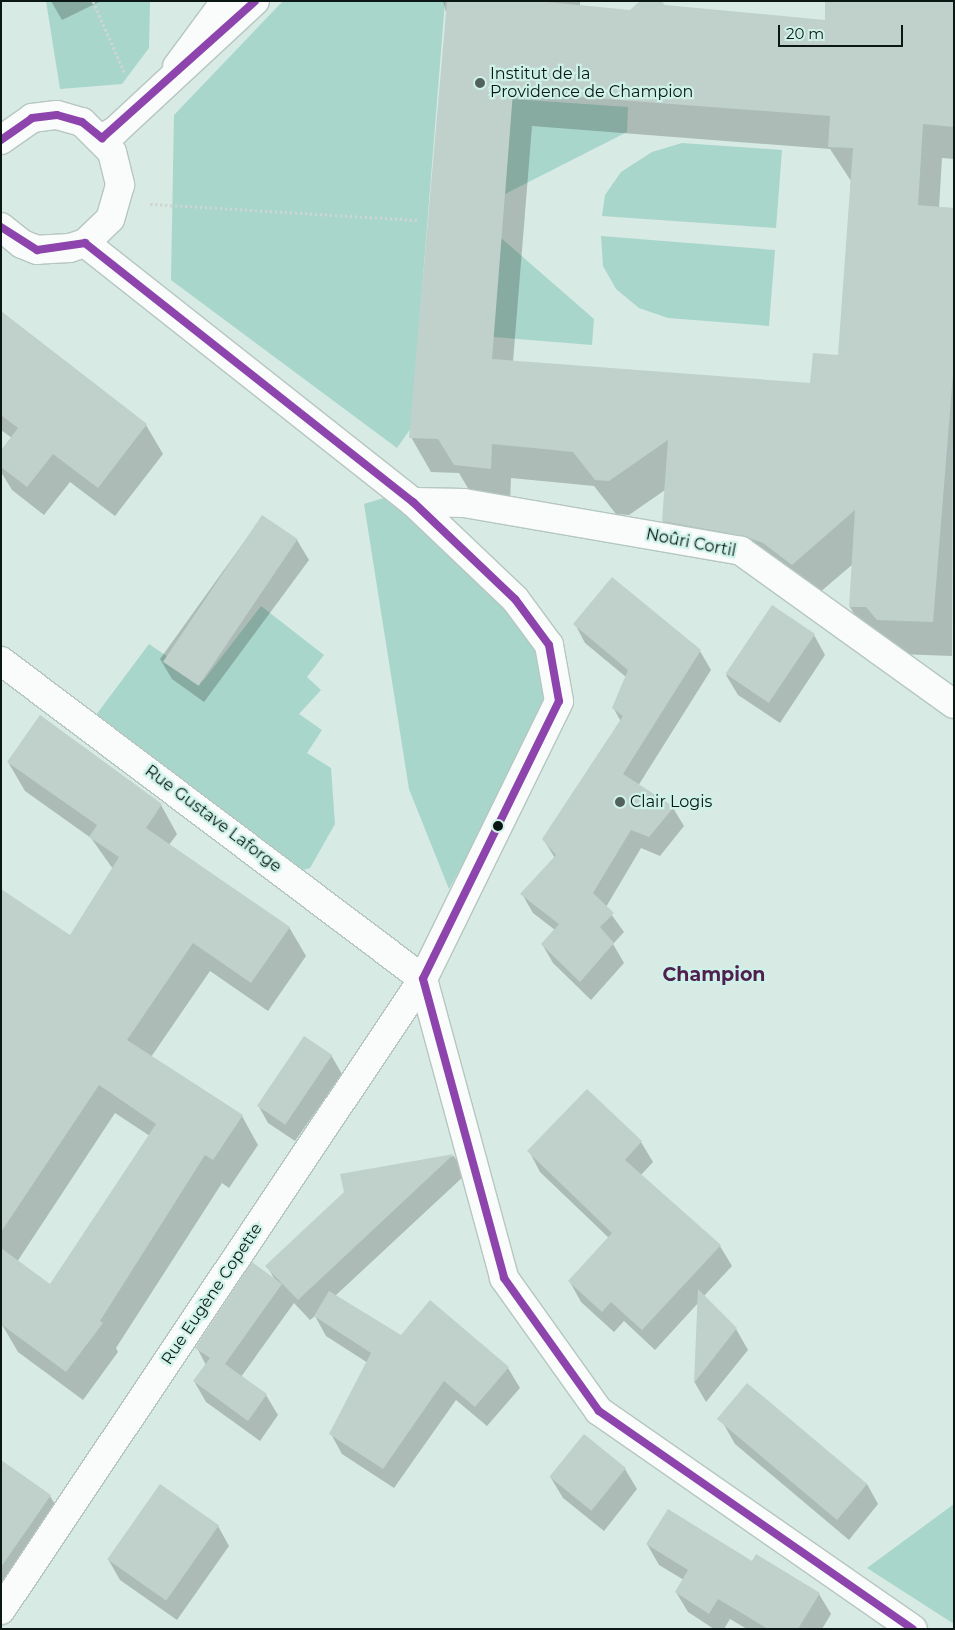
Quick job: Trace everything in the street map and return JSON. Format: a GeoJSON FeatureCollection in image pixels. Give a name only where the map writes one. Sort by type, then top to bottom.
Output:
{"type":"FeatureCollection","features":[{"type":"Feature","properties":{"kind":"street"},"geometry":{"type":"LineString","coordinates":[[102,138],[115,131],[161,84],[255,1]]}},
{"type":"Feature","properties":{"kind":"street"},"geometry":{"type":"LineString","coordinates":[[3,233],[37,250],[54,251],[85,243],[110,219],[117,202],[118,168],[102,138],[82,122],[57,115],[32,118],[4,131]]}},
{"type":"Feature","properties":{"kind":"street","name":"Rue Eugène Copette"},"geometry":{"type":"LineString","coordinates":[[1,1610],[423,979],[559,701],[549,646],[515,599],[413,502],[85,243]]}},
{"type":"Feature","properties":{"kind":"street","name":"Noûri Cortil"},"geometry":{"type":"LineString","coordinates":[[413,502],[464,503],[741,551],[954,704]]}},
{"type":"Feature","properties":{"kind":"street","name":"Rue Gustave Laforge"},"geometry":{"type":"LineString","coordinates":[[1,661],[423,979]]}},
{"type":"Feature","properties":{"kind":"street"},"geometry":{"type":"LineString","coordinates":[[423,979],[504,1278],[599,1411],[913,1629]]}},
{"type":"Feature","properties":{"kind":"lane"},"geometry":{"type":"LineString","coordinates":[[161,84],[223,1]]}},
{"type":"Feature","properties":{"kind":"path"},"geometry":{"type":"LineString","coordinates":[[93,1],[139,107]]}},
{"type":"Feature","properties":{"kind":"path"},"geometry":{"type":"LineString","coordinates":[[117,202],[419,220]]}},
{"type":"Feature","properties":{"kind":"green space"},"geometry":{"type":"Polygon","coordinates":[[[46,1],[150,1],[149,48],[122,84],[60,89],[46,1]]]}},
{"type":"Feature","properties":{"kind":"green space"},"geometry":{"type":"Polygon","coordinates":[[[283,1],[445,1],[411,428],[397,448],[171,280],[174,115],[283,1]]]}},
{"type":"Feature","properties":{"kind":"green space"},"geometry":{"type":"Polygon","coordinates":[[[512,99],[628,107],[627,132],[505,194],[512,99]]]}},
{"type":"Feature","properties":{"kind":"green space"},"geometry":{"type":"Polygon","coordinates":[[[682,143],[782,150],[776,228],[602,216],[605,195],[621,172],[652,152],[682,143]]]}},
{"type":"Feature","properties":{"kind":"green space"},"geometry":{"type":"Polygon","coordinates":[[[601,236],[775,250],[769,326],[668,318],[639,308],[616,289],[603,266],[601,236]]]}},
{"type":"Feature","properties":{"kind":"green space"},"geometry":{"type":"Polygon","coordinates":[[[501,238],[594,319],[592,345],[493,337],[501,238]]]}},
{"type":"Feature","properties":{"kind":"green space"},"geometry":{"type":"Polygon","coordinates":[[[390,496],[501,598],[539,649],[550,704],[449,889],[409,789],[364,504],[390,496]]]}},
{"type":"Feature","properties":{"kind":"green space"},"geometry":{"type":"Polygon","coordinates":[[[261,606],[324,655],[307,677],[321,690],[299,714],[322,730],[307,753],[331,768],[335,824],[310,868],[295,872],[93,719],[149,644],[203,681],[261,606]]]}},
{"type":"Feature","properties":{"kind":"green space"},"geometry":{"type":"Polygon","coordinates":[[[954,1504],[954,1624],[867,1568],[954,1504]]]}},
{"type":"Feature","properties":{"kind":"building"},"geometry":{"type":"Polygon","coordinates":[[[447,1],[537,1],[630,10],[640,1],[661,1],[665,5],[825,20],[825,1],[954,1],[954,127],[923,124],[918,205],[954,208],[954,362],[933,622],[877,620],[866,607],[849,607],[855,510],[792,565],[763,543],[744,536],[662,521],[668,440],[609,481],[595,480],[573,452],[492,444],[491,469],[454,465],[438,439],[409,438],[447,1]],[[513,92],[492,359],[810,383],[813,353],[838,355],[853,148],[828,147],[830,116],[513,92]]]}},
{"type":"Feature","properties":{"kind":"building"},"geometry":{"type":"Polygon","coordinates":[[[1,311],[147,424],[98,488],[53,454],[27,487],[1,467],[1,450],[18,428],[1,415],[1,311]]]}},
{"type":"Feature","properties":{"kind":"building"},"geometry":{"type":"Polygon","coordinates":[[[262,515],[298,539],[199,686],[163,662],[262,515]]]}},
{"type":"Feature","properties":{"kind":"building"},"geometry":{"type":"Polygon","coordinates":[[[612,577],[701,650],[623,774],[674,807],[649,837],[631,830],[593,893],[614,913],[600,927],[614,943],[580,982],[541,944],[559,924],[520,894],[556,855],[542,839],[623,716],[612,708],[628,670],[573,624],[612,577]]]}},
{"type":"Feature","properties":{"kind":"building"},"geometry":{"type":"Polygon","coordinates":[[[772,605],[815,634],[769,703],[726,674],[772,605]]]}},
{"type":"Feature","properties":{"kind":"building"},"geometry":{"type":"Polygon","coordinates":[[[40,715],[162,804],[146,828],[290,927],[251,983],[193,943],[127,1040],[243,1115],[213,1160],[205,1155],[100,1321],[103,1323],[66,1372],[1,1324],[1,1248],[50,1284],[156,1124],[99,1085],[1,1232],[1,889],[70,935],[119,857],[89,837],[97,825],[7,762],[40,715]]]}},
{"type":"Feature","properties":{"kind":"building"},"geometry":{"type":"Polygon","coordinates":[[[304,1036],[332,1055],[285,1125],[257,1106],[304,1036]]]}},
{"type":"Feature","properties":{"kind":"building"},"geometry":{"type":"Polygon","coordinates":[[[587,1089],[642,1141],[625,1160],[721,1245],[642,1330],[611,1302],[602,1312],[568,1281],[612,1233],[527,1151],[587,1089]]]}},
{"type":"Feature","properties":{"kind":"building"},"geometry":{"type":"Polygon","coordinates":[[[454,1154],[298,1300],[265,1266],[344,1192],[340,1174],[454,1154]]]}},
{"type":"Feature","properties":{"kind":"building"},"geometry":{"type":"Polygon","coordinates":[[[252,1262],[282,1284],[225,1364],[267,1394],[248,1421],[193,1381],[210,1358],[195,1348],[252,1262]]]}},
{"type":"Feature","properties":{"kind":"building"},"geometry":{"type":"Polygon","coordinates":[[[698,1289],[737,1328],[694,1383],[698,1289]]]}},
{"type":"Feature","properties":{"kind":"building"},"geometry":{"type":"Polygon","coordinates":[[[329,1291],[401,1335],[430,1300],[509,1367],[475,1407],[444,1381],[383,1469],[329,1434],[371,1353],[314,1316],[329,1291]]]}},
{"type":"Feature","properties":{"kind":"building"},"geometry":{"type":"Polygon","coordinates":[[[747,1383],[867,1484],[837,1520],[717,1419],[747,1383]]]}},
{"type":"Feature","properties":{"kind":"building"},"geometry":{"type":"Polygon","coordinates":[[[584,1434],[626,1468],[591,1511],[549,1477],[584,1434]]]}},
{"type":"Feature","properties":{"kind":"building"},"geometry":{"type":"Polygon","coordinates":[[[1,1460],[51,1495],[1,1567],[1,1460]]]}},
{"type":"Feature","properties":{"kind":"building"},"geometry":{"type":"Polygon","coordinates":[[[160,1484],[219,1525],[166,1601],[107,1559],[160,1484]]]}},
{"type":"Feature","properties":{"kind":"building"},"geometry":{"type":"Polygon","coordinates":[[[668,1509],[752,1561],[756,1554],[820,1593],[798,1629],[768,1629],[718,1599],[709,1614],[675,1592],[688,1570],[646,1544],[668,1509]]]}},
{"type":"Feature","properties":{"kind":"transit line"},"geometry":{"type":"LineString","coordinates":[[102,138],[255,1]]}},
{"type":"Feature","properties":{"kind":"transit line"},"geometry":{"type":"LineString","coordinates":[[1,140],[32,118],[57,115],[82,122],[102,138]]}},
{"type":"Feature","properties":{"kind":"transit line"},"geometry":{"type":"LineString","coordinates":[[1,227],[37,250],[85,243]]}},
{"type":"Feature","properties":{"kind":"transit line"},"geometry":{"type":"LineString","coordinates":[[85,243],[413,502],[515,599],[549,645],[559,701],[423,979],[504,1278],[599,1411],[913,1629]]}},
{"type":"Feature","properties":{"kind":"place","name":"Institut de la Providence de Champion"},"geometry":{"type":"Point","coordinates":[480,83]}},
{"type":"Feature","properties":{"kind":"place","name":"Clair Logis"},"geometry":{"type":"Point","coordinates":[620,802]}},
{"type":"Feature","properties":{"kind":"district","name":"Champion"},"geometry":{"type":"Point","coordinates":[714,975]}}]}
